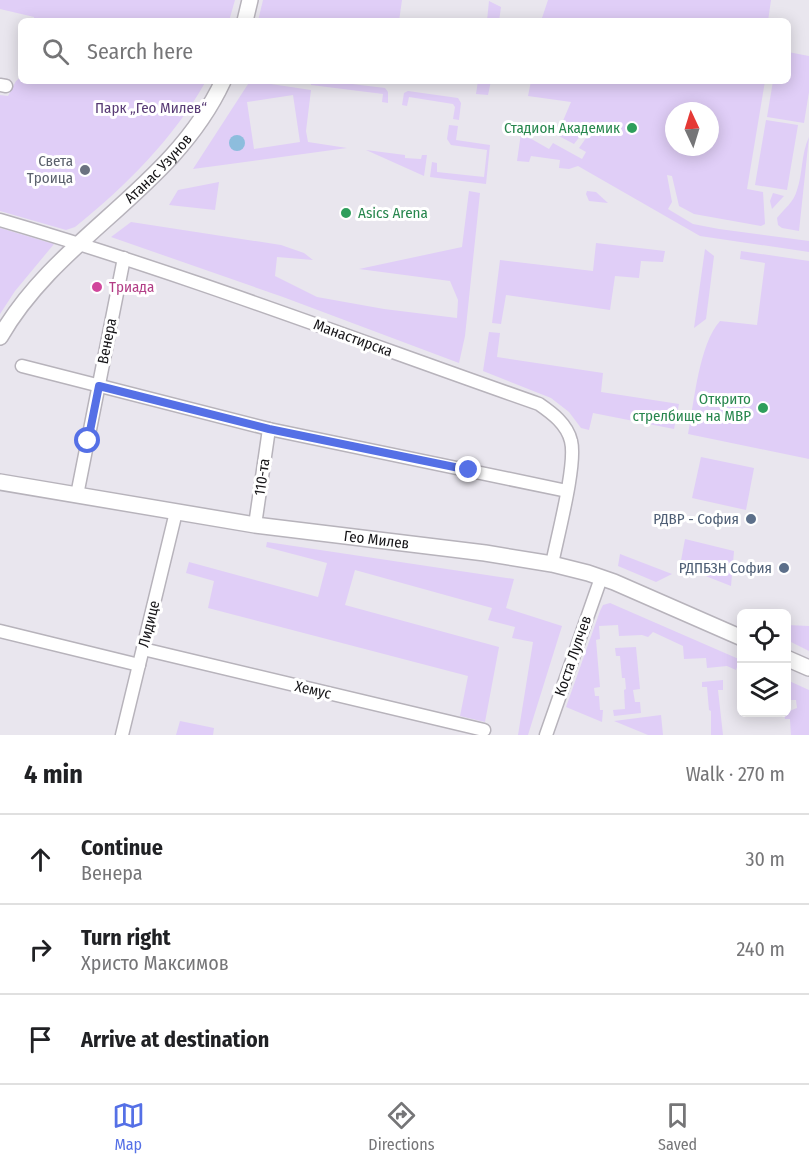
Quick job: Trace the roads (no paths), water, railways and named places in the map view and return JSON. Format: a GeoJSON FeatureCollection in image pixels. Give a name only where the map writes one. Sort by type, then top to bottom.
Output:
{"type":"FeatureCollection","features":[{"type":"Feature","properties":{"kind":"street"},"geometry":{"type":"LineString","coordinates":[[246,18],[250,0]]}},
{"type":"Feature","properties":{"kind":"street","name":"Атанас Узунов"},"geometry":{"type":"LineString","coordinates":[[0,337],[49,272],[174,156],[204,117],[221,84]]}},
{"type":"Feature","properties":{"kind":"street","name":"Манастирска"},"geometry":{"type":"LineString","coordinates":[[0,220],[80,243],[240,296],[538,404],[556,417],[565,427],[571,440],[572,461],[552,564]]}},
{"type":"Feature","properties":{"kind":"street","name":"Венера"},"geometry":{"type":"LineString","coordinates":[[77,495],[124,258]]}},
{"type":"Feature","properties":{"kind":"street"},"geometry":{"type":"LineString","coordinates":[[22,366],[269,429],[567,490]]}},
{"type":"Feature","properties":{"kind":"street","name":"110-та"},"geometry":{"type":"LineString","coordinates":[[255,525],[269,429]]}},
{"type":"Feature","properties":{"kind":"street","name":"Гео Милев"},"geometry":{"type":"LineString","coordinates":[[0,482],[255,525],[552,564],[601,578],[737,636]]}},
{"type":"Feature","properties":{"kind":"street","name":"Лидице"},"geometry":{"type":"LineString","coordinates":[[122,735],[176,512]]}},
{"type":"Feature","properties":{"kind":"street","name":"Коста Лулчев"},"geometry":{"type":"LineString","coordinates":[[546,735],[601,578]]}},
{"type":"Feature","properties":{"kind":"street"},"geometry":{"type":"LineString","coordinates":[[0,631],[139,665]]}},
{"type":"Feature","properties":{"kind":"street","name":"Хемус"},"geometry":{"type":"LineString","coordinates":[[143,649],[484,730]]}},
{"type":"Feature","properties":{"kind":"street"},"geometry":{"type":"LineString","coordinates":[[791,660],[809,668]]}},
{"type":"Feature","properties":{"kind":"water"},"geometry":{"type":"Polygon","coordinates":[[[237,135],[243,137],[245,143],[243,149],[237,151],[231,149],[229,143],[231,137],[237,135]]]}},
{"type":"Feature","properties":{"kind":"place","name":"Стадион Академик"},"geometry":{"type":"Point","coordinates":[632,128]}},
{"type":"Feature","properties":{"kind":"place","name":"Света Троица"},"geometry":{"type":"Point","coordinates":[85,170]}},
{"type":"Feature","properties":{"kind":"place","name":"Asics Arena"},"geometry":{"type":"Point","coordinates":[346,213]}},
{"type":"Feature","properties":{"kind":"place","name":"Триада"},"geometry":{"type":"Point","coordinates":[97,287]}},
{"type":"Feature","properties":{"kind":"place","name":"Открито стрелбище на МВР"},"geometry":{"type":"Point","coordinates":[763,408]}},
{"type":"Feature","properties":{"kind":"place","name":"РДВР - София"},"geometry":{"type":"Point","coordinates":[751,519]}},
{"type":"Feature","properties":{"kind":"place","name":"РДПБЗН София"},"geometry":{"type":"Point","coordinates":[784,568]}},
{"type":"Feature","properties":{"kind":"park label","name":"Парк „Гео Милев“"},"geometry":{"type":"Point","coordinates":[151,108]}}]}
